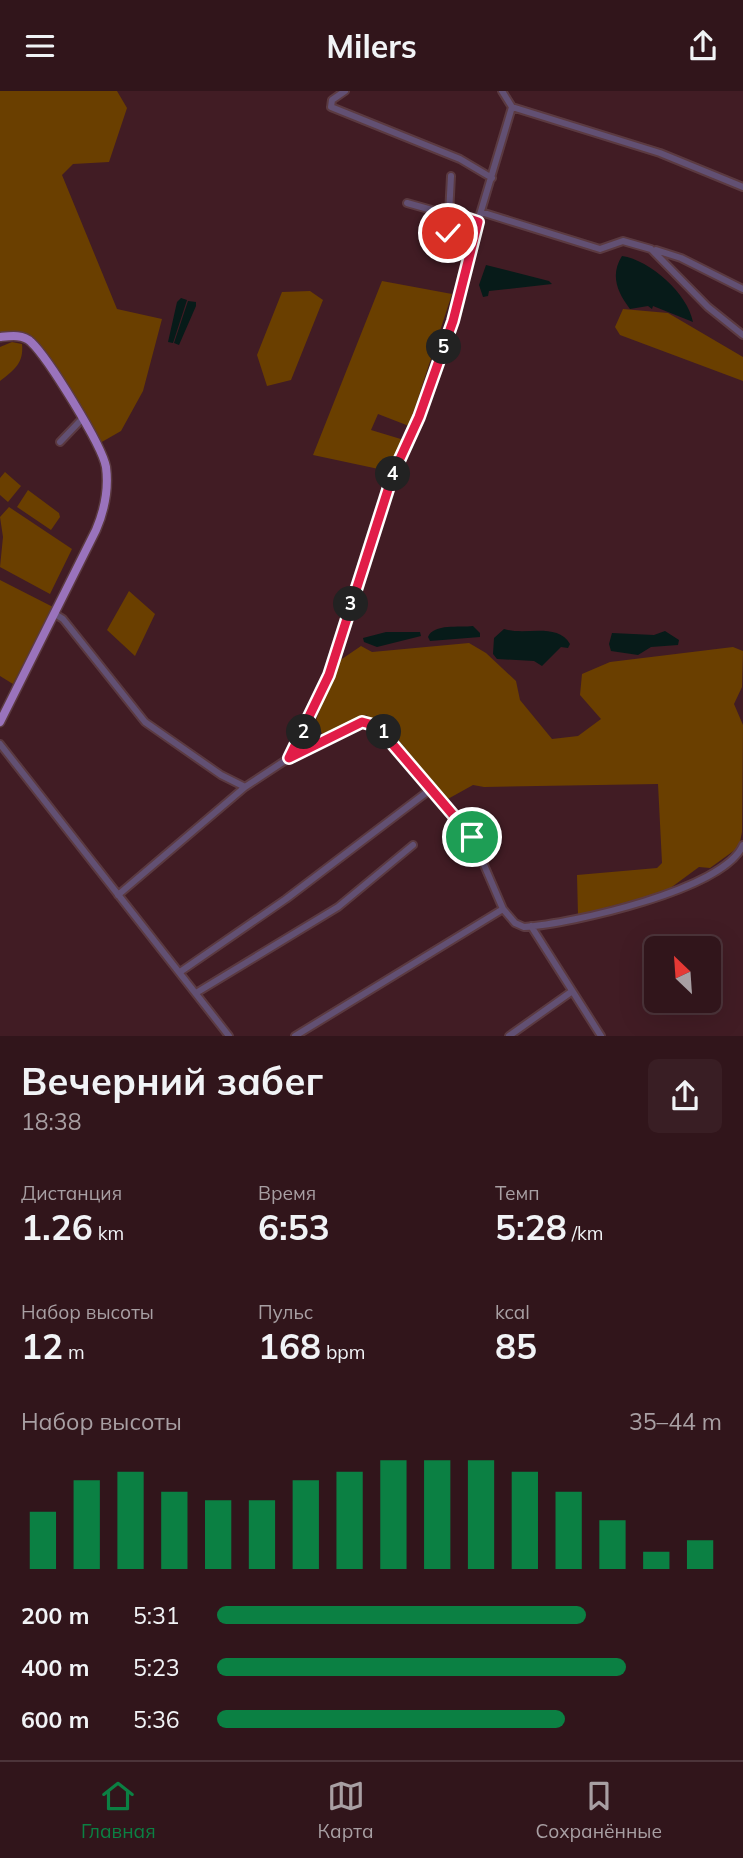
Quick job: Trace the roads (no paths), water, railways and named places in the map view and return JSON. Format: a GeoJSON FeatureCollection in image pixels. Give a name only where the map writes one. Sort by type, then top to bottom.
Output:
{"type":"FeatureCollection","features":[{"type":"Feature","properties":{"kind":"main road"},"geometry":{"type":"LineString","coordinates":[[0,337],[16,336],[29,340],[82,420],[105,463],[106,502],[96,530],[0,722]]}},
{"type":"Feature","properties":{"kind":"street"},"geometry":{"type":"LineString","coordinates":[[331,91],[332,104]]}},
{"type":"Feature","properties":{"kind":"street"},"geometry":{"type":"LineString","coordinates":[[332,104],[345,91]]}},
{"type":"Feature","properties":{"kind":"street"},"geometry":{"type":"LineString","coordinates":[[502,91],[512,107],[660,153],[743,187]]}},
{"type":"Feature","properties":{"kind":"street"},"geometry":{"type":"LineString","coordinates":[[332,104],[460,159],[492,178]]}},
{"type":"Feature","properties":{"kind":"street"},"geometry":{"type":"LineString","coordinates":[[289,758],[329,675],[393,474],[419,417],[453,321],[478,222],[512,107]]}},
{"type":"Feature","properties":{"kind":"street"},"geometry":{"type":"LineString","coordinates":[[448,233],[451,176]]}},
{"type":"Feature","properties":{"kind":"street"},"geometry":{"type":"LineString","coordinates":[[407,203],[449,212],[478,222]]}},
{"type":"Feature","properties":{"kind":"street"},"geometry":{"type":"LineString","coordinates":[[481,212],[600,249],[623,241],[651,249],[681,258],[743,289]]}},
{"type":"Feature","properties":{"kind":"street"},"geometry":{"type":"LineString","coordinates":[[651,249],[708,307],[743,335]]}},
{"type":"Feature","properties":{"kind":"street"},"geometry":{"type":"LineString","coordinates":[[60,442],[82,420]]}},
{"type":"Feature","properties":{"kind":"street"},"geometry":{"type":"LineString","coordinates":[[55,614],[63,619],[145,722],[221,775],[246,787]]}},
{"type":"Feature","properties":{"kind":"street"},"geometry":{"type":"LineString","coordinates":[[118,895],[246,787],[289,758],[341,730],[362,722],[370,723],[387,734],[472,837],[503,909],[515,923],[531,926],[592,916],[659,897],[725,866],[743,845]]}},
{"type":"Feature","properties":{"kind":"street"},"geometry":{"type":"LineString","coordinates":[[0,744],[229,1035]]}},
{"type":"Feature","properties":{"kind":"street"},"geometry":{"type":"LineString","coordinates":[[180,972],[286,899],[431,789]]}},
{"type":"Feature","properties":{"kind":"street"},"geometry":{"type":"LineString","coordinates":[[197,993],[338,907],[413,845]]}},
{"type":"Feature","properties":{"kind":"street"},"geometry":{"type":"LineString","coordinates":[[295,1035],[503,909]]}},
{"type":"Feature","properties":{"kind":"street"},"geometry":{"type":"LineString","coordinates":[[531,926],[601,1035]]}},
{"type":"Feature","properties":{"kind":"street"},"geometry":{"type":"LineString","coordinates":[[509,1035],[571,992]]}},
{"type":"Feature","properties":{"kind":"water"},"geometry":{"type":"Polygon","coordinates":[[[622,256],[644,264],[666,280],[684,300],[693,322],[653,306],[652,309],[648,306],[630,309],[622,296],[616,277],[622,256]]]}},
{"type":"Feature","properties":{"kind":"water"},"geometry":{"type":"Polygon","coordinates":[[[486,265],[552,284],[489,291],[488,296],[483,297],[479,285],[486,265]]]}},
{"type":"Feature","properties":{"kind":"water"},"geometry":{"type":"Polygon","coordinates":[[[181,298],[187,300],[173,343],[168,342],[177,302],[181,298]]]}},
{"type":"Feature","properties":{"kind":"water"},"geometry":{"type":"Polygon","coordinates":[[[188,301],[196,302],[196,306],[179,345],[174,343],[188,301]]]}},
{"type":"Feature","properties":{"kind":"water"},"geometry":{"type":"Polygon","coordinates":[[[473,626],[480,633],[480,637],[430,641],[428,637],[441,628],[473,626]]]}},
{"type":"Feature","properties":{"kind":"water"},"geometry":{"type":"Polygon","coordinates":[[[504,629],[549,631],[564,637],[570,644],[568,648],[561,647],[542,666],[534,661],[497,659],[493,654],[494,638],[504,629]]]}},
{"type":"Feature","properties":{"kind":"water"},"geometry":{"type":"Polygon","coordinates":[[[665,631],[679,640],[678,645],[651,647],[638,655],[611,651],[609,644],[612,633],[654,635],[665,631]]]}},
{"type":"Feature","properties":{"kind":"water"},"geometry":{"type":"Polygon","coordinates":[[[386,632],[420,632],[421,636],[377,647],[364,642],[363,638],[386,632]]]}}]}
